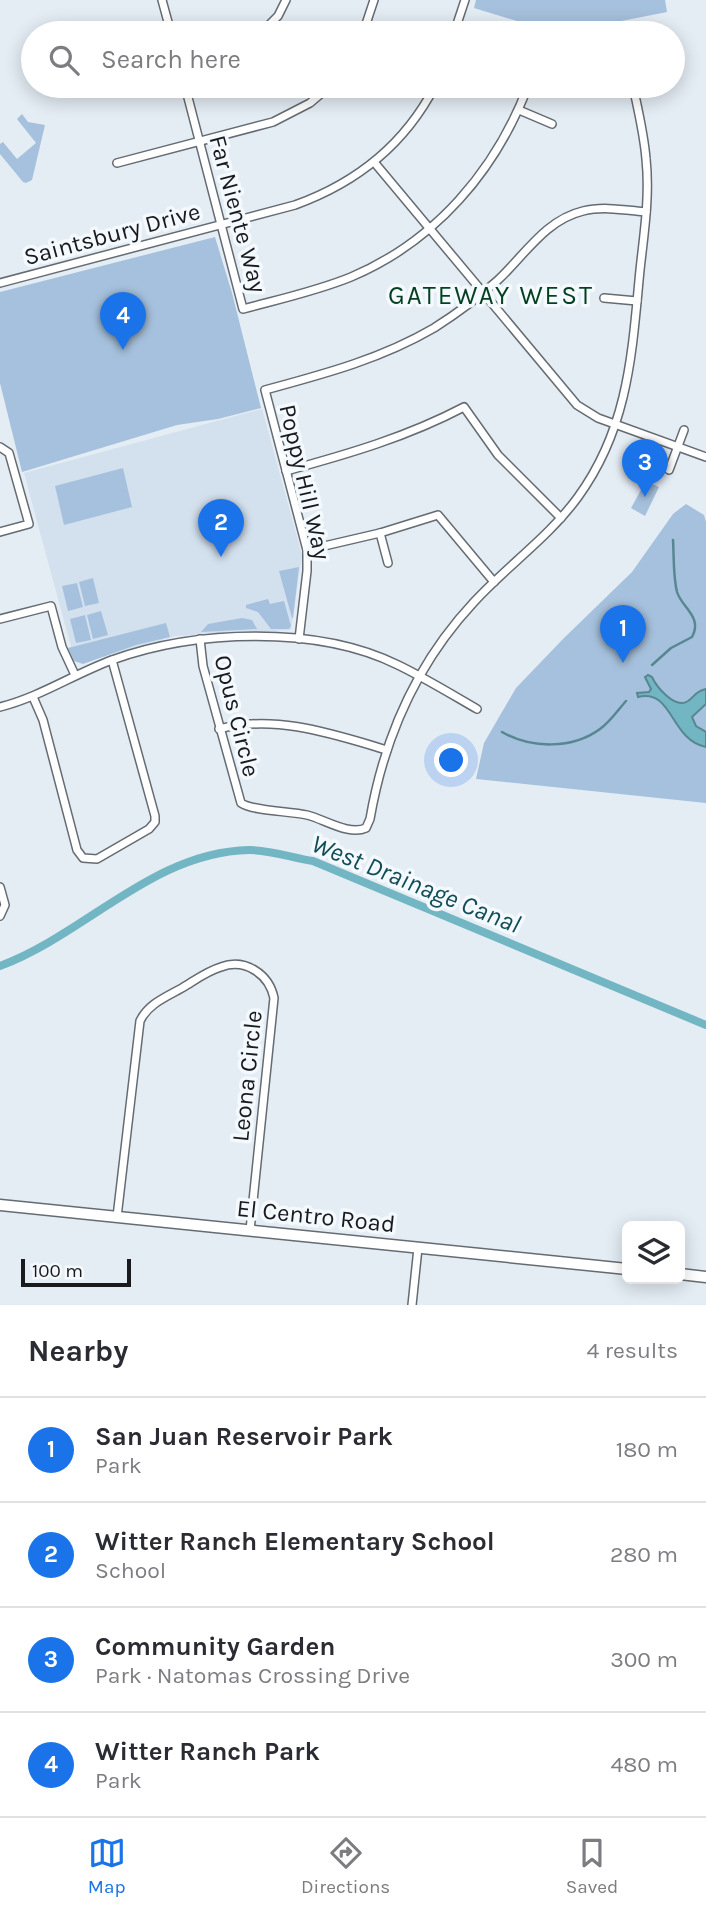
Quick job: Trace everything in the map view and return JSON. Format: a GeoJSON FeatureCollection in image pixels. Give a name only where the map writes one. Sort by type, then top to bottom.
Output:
{"type":"FeatureCollection","features":[{"type":"Feature","properties":{"kind":"main road","name":"El Centro Road"},"geometry":{"type":"LineString","coordinates":[[0,1205],[622,1268]]}},
{"type":"Feature","properties":{"kind":"main road"},"geometry":{"type":"LineString","coordinates":[[685,1275],[706,1277]]}},
{"type":"Feature","properties":{"kind":"street"},"geometry":{"type":"LineString","coordinates":[[162,0],[168,21]]}},
{"type":"Feature","properties":{"kind":"street"},"geometry":{"type":"LineString","coordinates":[[273,21],[286,0]]}},
{"type":"Feature","properties":{"kind":"street"},"geometry":{"type":"LineString","coordinates":[[367,21],[374,0]]}},
{"type":"Feature","properties":{"kind":"street"},"geometry":{"type":"LineString","coordinates":[[458,21],[465,0]]}},
{"type":"Feature","properties":{"kind":"street","name":"Far Niente Way"},"geometry":{"type":"LineString","coordinates":[[188,98],[243,309],[311,291],[353,276],[393,255],[429,229],[480,176],[498,149],[524,98]]}},
{"type":"Feature","properties":{"kind":"street"},"geometry":{"type":"LineString","coordinates":[[117,163],[249,129],[291,114],[316,98]]}},
{"type":"Feature","properties":{"kind":"street","name":"Saintsbury Drive"},"geometry":{"type":"LineString","coordinates":[[0,283],[318,197],[374,162],[407,129],[427,98]]}},
{"type":"Feature","properties":{"kind":"street","name":"Opus Circle"},"geometry":{"type":"LineString","coordinates":[[200,639],[203,666],[238,800],[244,806],[303,814],[357,831],[366,828],[387,750],[419,676],[455,624],[578,498],[598,466],[617,425],[629,372],[646,212],[646,159],[635,98]]}},
{"type":"Feature","properties":{"kind":"street"},"geometry":{"type":"LineString","coordinates":[[519,110],[552,124]]}},
{"type":"Feature","properties":{"kind":"street"},"geometry":{"type":"LineString","coordinates":[[374,162],[568,397],[586,412],[706,457]]}},
{"type":"Feature","properties":{"kind":"street","name":"Poppy Hill Way"},"geometry":{"type":"LineString","coordinates":[[299,639],[307,550],[265,390],[332,372],[386,353],[436,327],[482,293],[517,262],[541,234],[562,218],[592,209],[646,212]]}},
{"type":"Feature","properties":{"kind":"street"},"geometry":{"type":"LineString","coordinates":[[604,298],[637,301]]}},
{"type":"Feature","properties":{"kind":"street"},"geometry":{"type":"LineString","coordinates":[[286,471],[381,444],[464,407],[498,455],[561,518]]}},
{"type":"Feature","properties":{"kind":"street"},"geometry":{"type":"LineString","coordinates":[[669,470],[684,430]]}},
{"type":"Feature","properties":{"kind":"street"},"geometry":{"type":"LineString","coordinates":[[0,447],[5,449],[10,457],[29,524],[0,532]]}},
{"type":"Feature","properties":{"kind":"street"},"geometry":{"type":"LineString","coordinates":[[307,550],[380,533],[438,515],[494,582]]}},
{"type":"Feature","properties":{"kind":"street"},"geometry":{"type":"LineString","coordinates":[[380,533],[388,563]]}},
{"type":"Feature","properties":{"kind":"street"},"geometry":{"type":"LineString","coordinates":[[0,619],[51,606],[62,647],[75,675]]}},
{"type":"Feature","properties":{"kind":"street"},"geometry":{"type":"LineString","coordinates":[[0,707],[33,697],[75,675],[112,660],[200,639],[247,636],[299,639],[353,649],[382,658],[477,709]]}},
{"type":"Feature","properties":{"kind":"street"},"geometry":{"type":"LineString","coordinates":[[33,697],[43,720],[77,850],[83,858],[97,859],[149,829],[155,822],[112,660]]}},
{"type":"Feature","properties":{"kind":"street"},"geometry":{"type":"LineString","coordinates":[[219,729],[244,723],[289,725],[339,735],[387,750]]}},
{"type":"Feature","properties":{"kind":"street"},"geometry":{"type":"LineString","coordinates":[[0,887],[5,905],[0,916]]}},
{"type":"Feature","properties":{"kind":"street","name":"Leona Circle"},"geometry":{"type":"LineString","coordinates":[[117,1217],[138,1029],[142,1016],[152,1005],[215,969],[236,964],[259,973],[270,985],[274,999],[250,1230]]}},
{"type":"Feature","properties":{"kind":"street"},"geometry":{"type":"LineString","coordinates":[[412,1305],[418,1248]]}},
{"type":"Feature","properties":{"kind":"shaded area"},"geometry":{"type":"Polygon","coordinates":[[[476,0],[665,0],[667,12],[621,21],[517,21],[474,8],[476,0]]]}},
{"type":"Feature","properties":{"kind":"shaded area"},"geometry":{"type":"Polygon","coordinates":[[[22,114],[28,122],[45,125],[32,180],[26,183],[0,154],[0,144],[3,142],[17,159],[36,143],[17,119],[22,114]]]}},
{"type":"Feature","properties":{"kind":"shaded area"},"geometry":{"type":"Polygon","coordinates":[[[215,237],[261,408],[218,419],[177,425],[22,472],[0,383],[0,292],[215,237]]]}},
{"type":"Feature","properties":{"kind":"shaded area"},"geometry":{"type":"Polygon","coordinates":[[[262,409],[302,555],[291,630],[175,636],[82,663],[73,654],[24,473],[262,409]]]}},
{"type":"Feature","properties":{"kind":"shaded area"},"geometry":{"type":"Polygon","coordinates":[[[123,468],[132,507],[64,525],[55,486],[123,468]]]}},
{"type":"Feature","properties":{"kind":"shaded area"},"geometry":{"type":"Polygon","coordinates":[[[646,481],[659,487],[645,516],[631,508],[646,481]]]}},
{"type":"Feature","properties":{"kind":"shaded area"},"geometry":{"type":"Polygon","coordinates":[[[686,504],[704,515],[706,522],[706,803],[476,779],[484,743],[516,688],[632,572],[673,514],[686,504]]]}},
{"type":"Feature","properties":{"kind":"shaded area"},"geometry":{"type":"Polygon","coordinates":[[[299,567],[293,618],[292,618],[279,571],[299,567]]]}},
{"type":"Feature","properties":{"kind":"shaded area"},"geometry":{"type":"Polygon","coordinates":[[[93,578],[99,603],[85,606],[79,582],[93,578]]]}},
{"type":"Feature","properties":{"kind":"shaded area"},"geometry":{"type":"Polygon","coordinates":[[[77,583],[83,607],[68,611],[62,586],[77,583]]]}},
{"type":"Feature","properties":{"kind":"shaded area"},"geometry":{"type":"Polygon","coordinates":[[[268,599],[270,604],[284,601],[291,626],[289,629],[271,629],[258,612],[246,608],[246,605],[268,599]]]}},
{"type":"Feature","properties":{"kind":"shaded area"},"geometry":{"type":"Polygon","coordinates":[[[101,611],[108,635],[93,639],[87,615],[101,611]]]}},
{"type":"Feature","properties":{"kind":"shaded area"},"geometry":{"type":"Polygon","coordinates":[[[85,615],[91,640],[76,643],[70,619],[85,615]]]}},
{"type":"Feature","properties":{"kind":"shaded area"},"geometry":{"type":"Polygon","coordinates":[[[242,618],[252,620],[257,629],[201,632],[208,624],[242,618]]]}},
{"type":"Feature","properties":{"kind":"shaded area"},"geometry":{"type":"Polygon","coordinates":[[[166,623],[170,637],[136,645],[83,664],[74,661],[68,648],[166,623]]]}},
{"type":"Feature","properties":{"kind":"shaded area"},"geometry":{"type":"Polygon","coordinates":[[[648,675],[667,696],[677,702],[688,701],[706,689],[706,704],[692,717],[696,726],[706,732],[706,747],[685,735],[658,700],[649,696],[638,697],[637,693],[649,692],[651,689],[645,677],[648,675]]]}},
{"type":"Feature","properties":{"kind":"waterway"},"geometry":{"type":"LineString","coordinates":[[652,665],[671,648],[692,637],[695,630],[693,618],[677,592],[673,540]]}},
{"type":"Feature","properties":{"kind":"waterway"},"geometry":{"type":"LineString","coordinates":[[502,732],[526,742],[565,743],[589,736],[604,726],[626,701]]}},
{"type":"Feature","properties":{"kind":"waterway","name":"West Drainage Canal"},"geometry":{"type":"LineString","coordinates":[[0,966],[62,935],[151,879],[182,864],[214,854],[257,850],[313,861],[706,1025]]}},
{"type":"Feature","properties":{"kind":"place","name":"Witter Ranch Park"},"geometry":{"type":"Point","coordinates":[123,350]}},
{"type":"Feature","properties":{"kind":"place","name":"Community Garden"},"geometry":{"type":"Point","coordinates":[645,497]}},
{"type":"Feature","properties":{"kind":"place","name":"Witter Ranch Elementary School"},"geometry":{"type":"Point","coordinates":[221,557]}},
{"type":"Feature","properties":{"kind":"place","name":"San Juan Reservoir Park"},"geometry":{"type":"Point","coordinates":[623,663]}},
{"type":"Feature","properties":{"kind":"district","name":"GATEWAY WEST"},"geometry":{"type":"Point","coordinates":[491,295]}}]}
